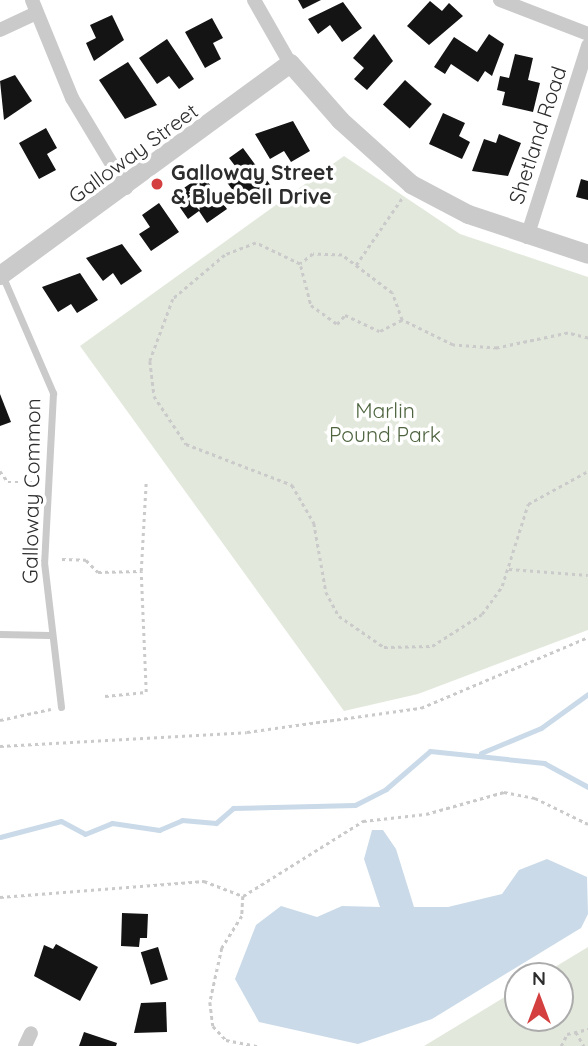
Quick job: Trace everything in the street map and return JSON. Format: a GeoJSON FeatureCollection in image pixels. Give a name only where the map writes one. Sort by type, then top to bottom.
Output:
{"type":"FeatureCollection","features":[{"type":"Feature","properties":{"kind":"street"},"geometry":{"type":"LineString","coordinates":[[254,0],[290,63],[340,120],[411,184],[527,237],[588,254]]}},
{"type":"Feature","properties":{"kind":"street"},"geometry":{"type":"LineString","coordinates":[[500,0],[588,34]]}},
{"type":"Feature","properties":{"kind":"street"},"geometry":{"type":"LineString","coordinates":[[0,30],[33,7],[72,98],[127,188]]}},
{"type":"Feature","properties":{"kind":"street","name":"Shetland Road"},"geometry":{"type":"LineString","coordinates":[[527,237],[588,46]]}},
{"type":"Feature","properties":{"kind":"street","name":"Galloway Street"},"geometry":{"type":"LineString","coordinates":[[1,274],[127,188],[290,63]]}},
{"type":"Feature","properties":{"kind":"lane","name":"Galloway Common"},"geometry":{"type":"LineString","coordinates":[[1,274],[53,393],[44,562],[49,635],[61,707]]}},
{"type":"Feature","properties":{"kind":"lane"},"geometry":{"type":"LineString","coordinates":[[0,634],[49,635]]}},
{"type":"Feature","properties":{"kind":"path"},"geometry":{"type":"LineString","coordinates":[[356,265],[411,184]]}},
{"type":"Feature","properties":{"kind":"path"},"geometry":{"type":"LineString","coordinates":[[588,338],[546,334],[476,349],[402,320],[380,331],[345,315],[337,324],[311,305],[300,264],[277,248],[244,245],[173,299],[150,361],[154,397],[166,421],[186,444],[214,460],[254,466],[292,485],[314,523],[326,592],[338,615],[384,647],[432,646],[460,632],[482,614],[509,569],[528,504],[557,482],[588,471]]}},
{"type":"Feature","properties":{"kind":"path"},"geometry":{"type":"LineString","coordinates":[[300,264],[326,254],[356,265],[392,293],[402,320]]}},
{"type":"Feature","properties":{"kind":"path"},"geometry":{"type":"LineString","coordinates":[[0,471],[8,482],[48,483]]}},
{"type":"Feature","properties":{"kind":"path"},"geometry":{"type":"LineString","coordinates":[[105,696],[146,692],[141,571],[146,481]]}},
{"type":"Feature","properties":{"kind":"path"},"geometry":{"type":"LineString","coordinates":[[62,559],[86,559],[97,572],[141,571]]}},
{"type":"Feature","properties":{"kind":"path"},"geometry":{"type":"LineString","coordinates":[[509,569],[588,575]]}},
{"type":"Feature","properties":{"kind":"path"},"geometry":{"type":"LineString","coordinates":[[0,746],[247,732],[421,708],[588,637]]}},
{"type":"Feature","properties":{"kind":"path"},"geometry":{"type":"LineString","coordinates":[[0,720],[61,707]]}},
{"type":"Feature","properties":{"kind":"path"},"geometry":{"type":"LineString","coordinates":[[243,896],[363,821],[426,814],[504,792],[535,798],[588,824]]}},
{"type":"Feature","properties":{"kind":"path"},"geometry":{"type":"LineString","coordinates":[[0,897],[204,881],[243,896]]}},
{"type":"Feature","properties":{"kind":"path"},"geometry":{"type":"LineString","coordinates":[[243,896],[242,916],[222,948],[210,1002],[213,1026],[226,1040],[257,1046]]}},
{"type":"Feature","properties":{"kind":"path"},"geometry":{"type":"LineString","coordinates":[[561,1046],[576,1032],[588,1029]]}},
{"type":"Feature","properties":{"kind":"path"},"geometry":{"type":"LineString","coordinates":[[576,1032],[584,1046]]}},
{"type":"Feature","properties":{"kind":"green space","name":"Marlin Pound Park"},"geometry":{"type":"Polygon","coordinates":[[[344,156],[460,234],[588,277],[588,630],[418,694],[344,711],[80,346],[344,156]]]}},
{"type":"Feature","properties":{"kind":"green space"},"geometry":{"type":"Polygon","coordinates":[[[588,947],[588,1046],[424,1046],[504,997],[504,1032],[574,1032],[574,962],[563,962],[588,947]]]}},
{"type":"Feature","properties":{"kind":"water"},"geometry":{"type":"Polygon","coordinates":[[[372,830],[383,830],[396,849],[414,907],[448,907],[502,894],[519,870],[547,859],[587,877],[588,914],[581,928],[525,962],[504,962],[504,975],[432,1019],[358,1044],[259,1022],[235,979],[256,925],[281,906],[317,917],[342,906],[380,907],[364,859],[372,830]]]}},
{"type":"Feature","properties":{"kind":"building"},"geometry":{"type":"Polygon","coordinates":[[[298,0],[321,0],[303,9],[298,0]]]}},
{"type":"Feature","properties":{"kind":"building"},"geometry":{"type":"Polygon","coordinates":[[[430,1],[442,11],[449,3],[463,16],[429,45],[407,26],[430,1]]]}},
{"type":"Feature","properties":{"kind":"building"},"geometry":{"type":"Polygon","coordinates":[[[343,2],[362,28],[342,42],[330,25],[318,34],[308,19],[343,2]]]}},
{"type":"Feature","properties":{"kind":"building"},"geometry":{"type":"Polygon","coordinates":[[[112,15],[124,40],[94,61],[86,43],[96,38],[90,25],[112,15]]]}},
{"type":"Feature","properties":{"kind":"building"},"geometry":{"type":"Polygon","coordinates":[[[212,18],[223,38],[213,43],[221,59],[205,68],[185,32],[212,18]]]}},
{"type":"Feature","properties":{"kind":"building"},"geometry":{"type":"Polygon","coordinates":[[[374,34],[393,61],[367,90],[354,79],[364,68],[353,58],[374,34]]]}},
{"type":"Feature","properties":{"kind":"building"},"geometry":{"type":"Polygon","coordinates":[[[489,34],[504,44],[492,76],[485,71],[478,82],[451,64],[445,74],[434,67],[454,37],[477,52],[489,34]]]}},
{"type":"Feature","properties":{"kind":"building"},"geometry":{"type":"Polygon","coordinates":[[[167,39],[194,79],[179,89],[169,76],[157,84],[139,58],[167,39]]]}},
{"type":"Feature","properties":{"kind":"building"},"geometry":{"type":"Polygon","coordinates":[[[515,54],[533,58],[528,80],[540,83],[533,112],[502,105],[505,92],[497,90],[500,76],[509,78],[515,54]]]}},
{"type":"Feature","properties":{"kind":"building"},"geometry":{"type":"Polygon","coordinates":[[[128,62],[157,105],[125,119],[99,80],[128,62]]]}},
{"type":"Feature","properties":{"kind":"building"},"geometry":{"type":"Polygon","coordinates":[[[15,75],[32,101],[4,120],[0,81],[15,75]]]}},
{"type":"Feature","properties":{"kind":"building"},"geometry":{"type":"Polygon","coordinates":[[[405,80],[432,104],[410,129],[383,105],[405,80]]]}},
{"type":"Feature","properties":{"kind":"building"},"geometry":{"type":"Polygon","coordinates":[[[443,113],[465,123],[459,136],[470,142],[462,159],[429,144],[443,113]]]}},
{"type":"Feature","properties":{"kind":"building"},"geometry":{"type":"Polygon","coordinates":[[[293,121],[310,151],[291,162],[284,151],[270,159],[255,134],[293,121]]]}},
{"type":"Feature","properties":{"kind":"building"},"geometry":{"type":"Polygon","coordinates":[[[46,128],[57,148],[47,154],[56,170],[39,179],[19,143],[46,128]]]}},
{"type":"Feature","properties":{"kind":"building"},"geometry":{"type":"Polygon","coordinates":[[[499,134],[521,143],[508,176],[472,171],[484,139],[496,143],[499,134]]]}},
{"type":"Feature","properties":{"kind":"building"},"geometry":{"type":"Polygon","coordinates":[[[243,148],[271,186],[244,206],[226,181],[239,171],[229,158],[243,148]]]}},
{"type":"Feature","properties":{"kind":"building"},"geometry":{"type":"Polygon","coordinates":[[[203,175],[227,209],[207,223],[199,211],[188,219],[172,196],[203,175]]]}},
{"type":"Feature","properties":{"kind":"building"},"geometry":{"type":"Polygon","coordinates":[[[581,179],[588,181],[588,200],[576,197],[581,179]]]}},
{"type":"Feature","properties":{"kind":"building"},"geometry":{"type":"Polygon","coordinates":[[[159,203],[179,232],[151,251],[139,234],[150,227],[142,215],[159,203]]]}},
{"type":"Feature","properties":{"kind":"building"},"geometry":{"type":"Polygon","coordinates":[[[122,244],[142,271],[121,285],[113,273],[103,281],[86,258],[122,244]]]}},
{"type":"Feature","properties":{"kind":"building"},"geometry":{"type":"Polygon","coordinates":[[[80,273],[98,300],[77,313],[71,304],[58,312],[42,287],[80,273]]]}},
{"type":"Feature","properties":{"kind":"building"},"geometry":{"type":"Polygon","coordinates":[[[0,394],[11,422],[0,426],[0,394]]]}},
{"type":"Feature","properties":{"kind":"building"},"geometry":{"type":"Polygon","coordinates":[[[122,913],[148,914],[147,938],[140,938],[139,947],[121,946],[122,913]]]}},
{"type":"Feature","properties":{"kind":"building"},"geometry":{"type":"Polygon","coordinates":[[[56,944],[98,967],[80,1001],[34,976],[44,945],[53,949],[56,944]]]}},
{"type":"Feature","properties":{"kind":"building"},"geometry":{"type":"Polygon","coordinates":[[[158,947],[168,980],[151,985],[141,952],[158,947]]]}},
{"type":"Feature","properties":{"kind":"building"},"geometry":{"type":"Polygon","coordinates":[[[166,1002],[167,1032],[134,1033],[141,1003],[166,1002]]]}},
{"type":"Feature","properties":{"kind":"building"},"geometry":{"type":"Polygon","coordinates":[[[84,1032],[117,1043],[116,1046],[79,1046],[84,1032]]]}},
{"type":"Feature","properties":{"kind":"waterway"},"geometry":{"type":"LineString","coordinates":[[481,753],[541,728],[588,694]]}},
{"type":"Feature","properties":{"kind":"waterway"},"geometry":{"type":"LineString","coordinates":[[0,837],[61,821],[85,834],[112,823],[159,830],[182,820],[216,823],[233,808],[355,805],[386,789],[430,751],[544,763],[588,787]]}},
{"type":"Feature","properties":{"kind":"place","name":"Galloway Street & Bluebell Drive"},"geometry":{"type":"Point","coordinates":[157,184]}}]}
